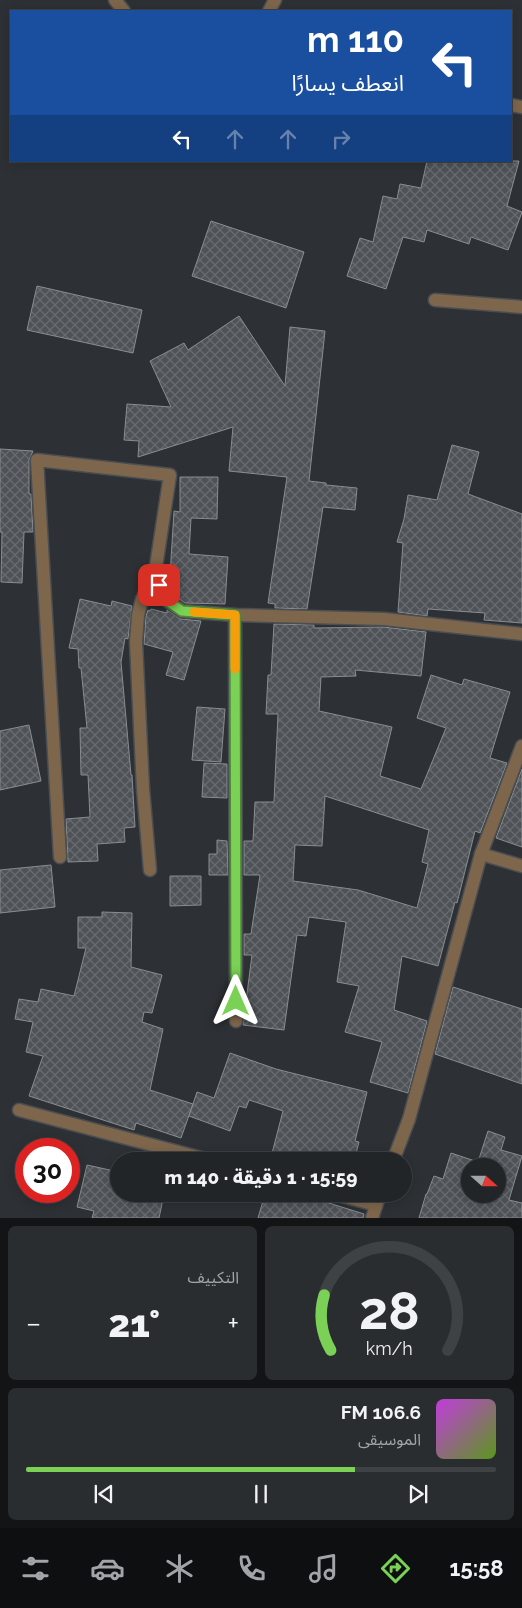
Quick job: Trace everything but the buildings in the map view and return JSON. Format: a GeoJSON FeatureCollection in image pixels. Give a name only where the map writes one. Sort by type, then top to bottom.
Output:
{"type":"FeatureCollection","features":[{"type":"Feature","properties":{"kind":"street"},"geometry":{"type":"LineString","coordinates":[[115,0],[123,10]]}},
{"type":"Feature","properties":{"kind":"street"},"geometry":{"type":"LineString","coordinates":[[435,300],[522,307]]}},
{"type":"Feature","properties":{"kind":"street"},"geometry":{"type":"LineString","coordinates":[[60,857],[37,460],[170,475],[155,573],[142,599],[138,615],[136,642],[143,789],[150,870]]}},
{"type":"Feature","properties":{"kind":"street"},"geometry":{"type":"LineString","coordinates":[[155,573],[162,597],[182,611],[235,615],[384,619],[522,634]]}},
{"type":"Feature","properties":{"kind":"street"},"geometry":{"type":"LineString","coordinates":[[235,615],[236,1021]]}},
{"type":"Feature","properties":{"kind":"street"},"geometry":{"type":"LineString","coordinates":[[396,1152],[409,1119],[481,854],[522,746]]}},
{"type":"Feature","properties":{"kind":"street"},"geometry":{"type":"LineString","coordinates":[[481,854],[522,866]]}},
{"type":"Feature","properties":{"kind":"street"},"geometry":{"type":"LineString","coordinates":[[19,1110],[179,1152]]}},
{"type":"Feature","properties":{"kind":"street"},"geometry":{"type":"LineString","coordinates":[[372,1218],[377,1202]]}},
{"type":"Feature","properties":{"kind":"slow traffic"},"geometry":{"type":"LineString","coordinates":[[194,612],[235,615],[235,669]]}},
{"type":"Feature","properties":{"kind":"route"},"geometry":{"type":"LineString","coordinates":[[159,585],[162,597],[182,611],[235,615],[236,1001]]}}]}
